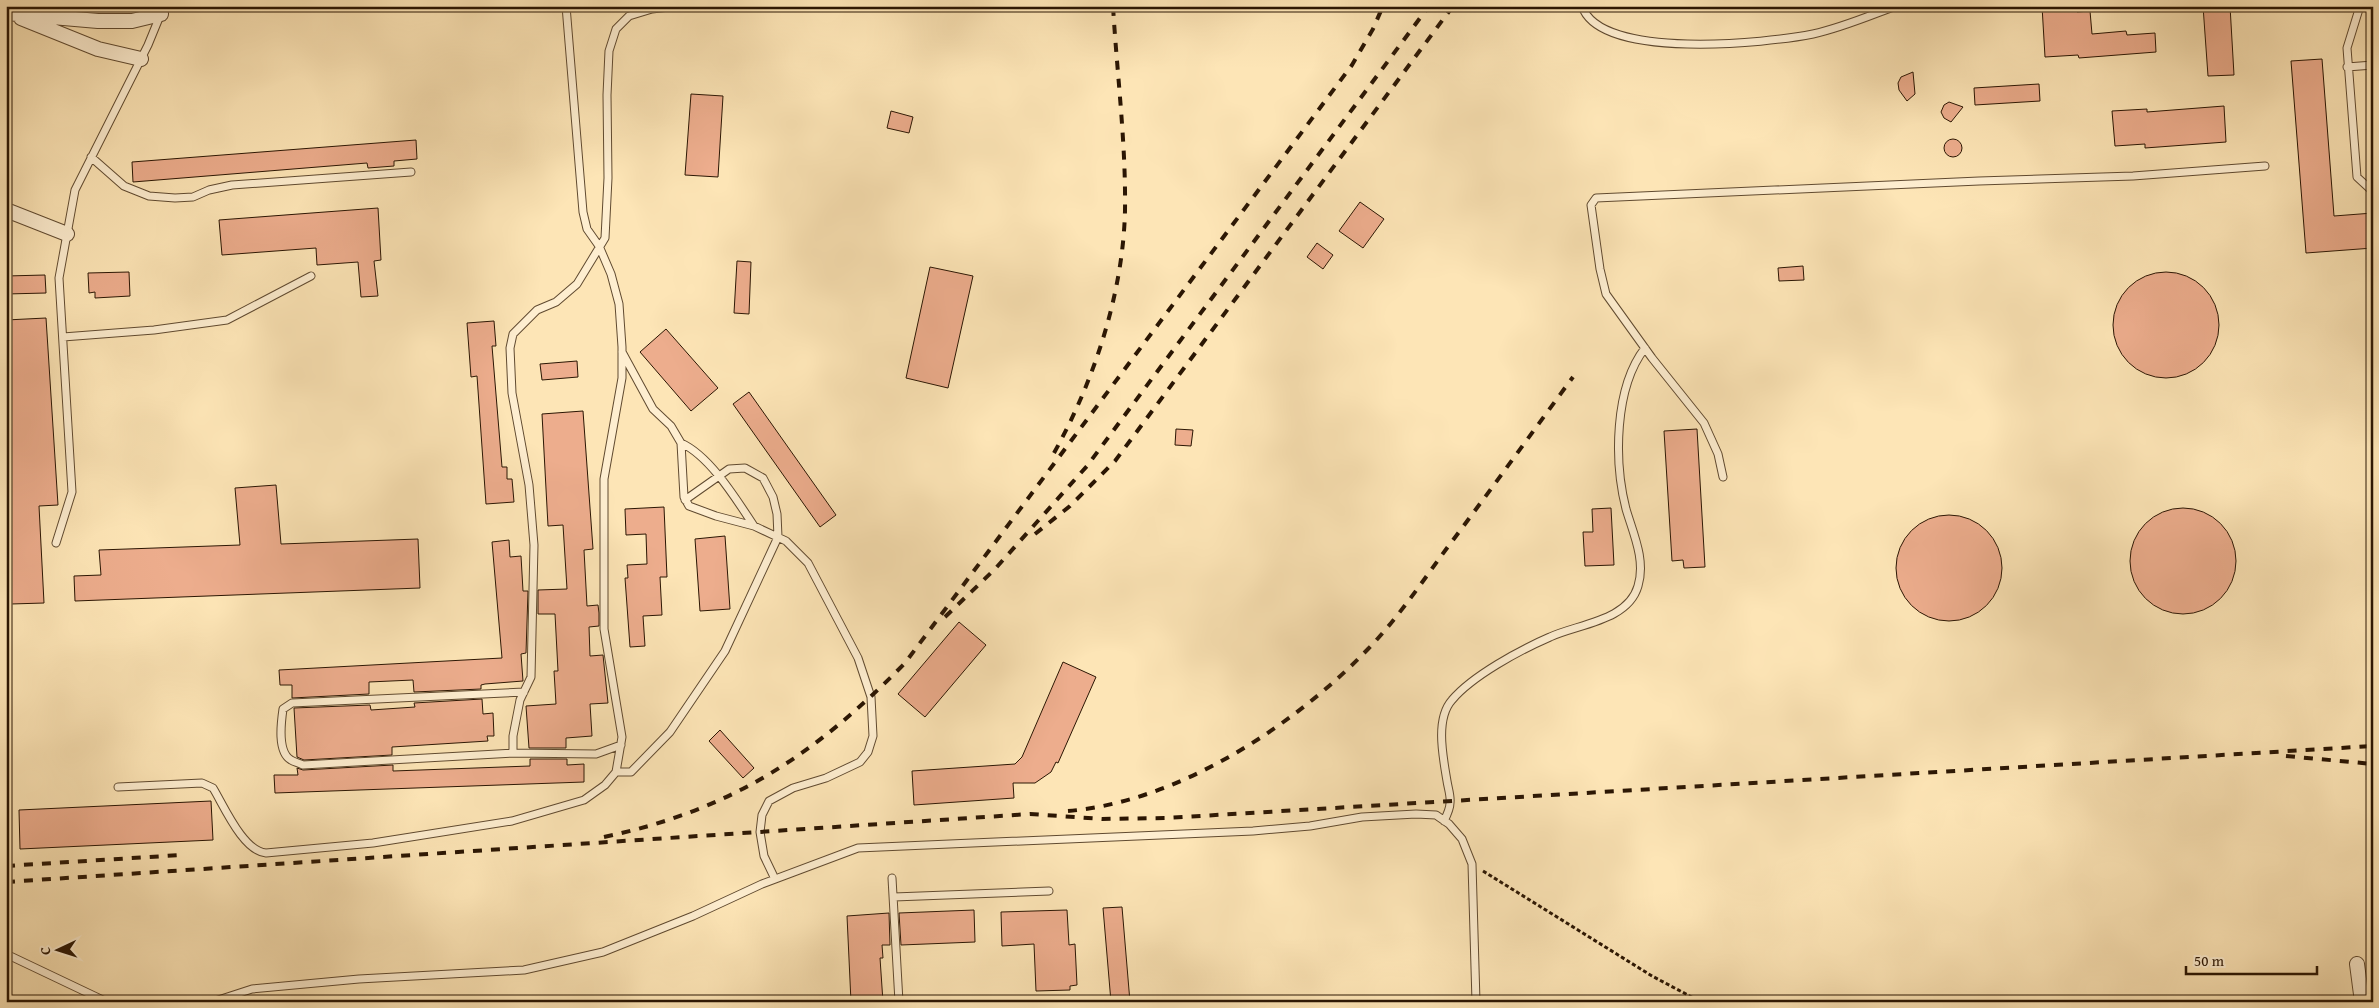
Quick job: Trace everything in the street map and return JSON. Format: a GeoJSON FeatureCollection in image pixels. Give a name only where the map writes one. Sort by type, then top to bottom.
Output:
{"type":"FeatureCollection","features":[{"type":"Feature","properties":{"kind":"street"},"geometry":{"type":"LineString","coordinates":[[7,13],[98,21],[132,21],[162,10]]}},
{"type":"Feature","properties":{"kind":"street"},"geometry":{"type":"LineString","coordinates":[[7,13],[98,49],[141,59]]}},
{"type":"Feature","properties":{"kind":"street"},"geometry":{"type":"LineString","coordinates":[[6,210],[67,234]]}},
{"type":"Feature","properties":{"kind":"street"},"geometry":{"type":"LineString","coordinates":[[2357,964],[2362,1002]]}},
{"type":"Feature","properties":{"kind":"lane"},"geometry":{"type":"LineString","coordinates":[[118,787],[202,783],[208,785],[213,788],[243,838],[253,849],[266,853],[373,843],[512,821],[584,800],[605,785],[616,772],[622,737],[604,628],[603,556],[604,479],[622,378],[619,304],[612,274],[599,246],[588,229],[582,204],[566,6]]}},
{"type":"Feature","properties":{"kind":"lane"},"geometry":{"type":"LineString","coordinates":[[512,753],[516,719],[524,692],[531,677],[534,545],[529,485],[512,393],[510,348],[513,334],[537,310],[556,302],[577,284],[605,238],[607,211],[608,51],[616,30],[629,16],[652,9],[746,6]]}},
{"type":"Feature","properties":{"kind":"lane"},"geometry":{"type":"LineString","coordinates":[[1582,6],[1590,21],[1599,26],[1637,38],[1687,46],[1747,44],[1814,34],[1896,6]]}},
{"type":"Feature","properties":{"kind":"lane"},"geometry":{"type":"LineString","coordinates":[[2360,6],[2347,48],[2347,67],[2357,177],[2370,189],[2373,189]]}},
{"type":"Feature","properties":{"kind":"lane"},"geometry":{"type":"LineString","coordinates":[[56,543],[72,492],[59,278],[74,190],[141,59],[162,10]]}},
{"type":"Feature","properties":{"kind":"lane"},"geometry":{"type":"LineString","coordinates":[[2347,67],[2373,65]]}},
{"type":"Feature","properties":{"kind":"lane"},"geometry":{"type":"LineString","coordinates":[[91,157],[124,186],[149,196],[175,198],[193,197],[209,190],[232,185],[411,172]]}},
{"type":"Feature","properties":{"kind":"lane"},"geometry":{"type":"LineString","coordinates":[[1723,477],[1718,454],[1704,423],[1644,348],[1606,294],[1600,269],[1591,205],[1596,198],[1970,181],[2133,176],[2265,166]]}},
{"type":"Feature","properties":{"kind":"lane"},"geometry":{"type":"LineString","coordinates":[[63,337],[154,330],[227,320],[311,276]]}},
{"type":"Feature","properties":{"kind":"lane"},"geometry":{"type":"LineString","coordinates":[[1444,821],[1450,801],[1442,741],[1443,717],[1450,701],[1468,684],[1550,637],[1612,615],[1626,605],[1638,588],[1642,568],[1622,484],[1620,419],[1622,395],[1635,361],[1644,348]]}},
{"type":"Feature","properties":{"kind":"lane"},"geometry":{"type":"LineString","coordinates":[[622,352],[653,408],[671,426],[681,443],[686,500],[689,506],[716,516],[754,526],[778,537],[786,541],[808,563],[858,658],[871,697],[873,736],[868,752],[860,762],[826,778],[793,788],[768,801],[762,814],[760,832],[764,856],[775,878]]}},
{"type":"Feature","properties":{"kind":"lane"},"geometry":{"type":"LineString","coordinates":[[681,443],[694,449],[754,526]]}},
{"type":"Feature","properties":{"kind":"lane"},"geometry":{"type":"LineString","coordinates":[[616,772],[631,772],[670,732],[724,651],[778,537],[777,514],[773,497],[763,478],[745,468],[729,469],[686,500]]}},
{"type":"Feature","properties":{"kind":"lane"},"geometry":{"type":"LineString","coordinates":[[524,692],[292,703],[283,709],[281,728],[284,750],[290,760],[303,765],[512,753],[596,754],[621,745]]}},
{"type":"Feature","properties":{"kind":"lane"},"geometry":{"type":"LineString","coordinates":[[212,1002],[252,989],[360,979],[524,970],[554,964],[604,952],[693,916],[775,878],[858,848],[1253,831],[1310,826],[1362,817],[1416,814],[1436,815],[1444,821],[1462,839],[1472,864],[1476,1002]]}},
{"type":"Feature","properties":{"kind":"lane"},"geometry":{"type":"LineString","coordinates":[[892,878],[899,1002]]}},
{"type":"Feature","properties":{"kind":"lane"},"geometry":{"type":"LineString","coordinates":[[894,897],[1049,891]]}},
{"type":"Feature","properties":{"kind":"lane"},"geometry":{"type":"LineString","coordinates":[[6,954],[107,1002]]}},
{"type":"Feature","properties":{"kind":"path"},"geometry":{"type":"LineString","coordinates":[[1472,864],[1652,976],[1700,1002]]}},
{"type":"Feature","properties":{"kind":"building"},"geometry":{"type":"Polygon","coordinates":[[[2042,6],[2076,6],[2077,12],[2090,11],[2092,34],[2126,31],[2127,35],[2155,33],[2156,52],[2079,58],[2078,55],[2045,57],[2042,6]]]}},
{"type":"Feature","properties":{"kind":"building"},"geometry":{"type":"Polygon","coordinates":[[[2203,6],[2230,6],[2234,75],[2208,76],[2203,6]]]}},
{"type":"Feature","properties":{"kind":"building"},"geometry":{"type":"Polygon","coordinates":[[[2322,59],[2334,216],[2373,213],[2373,248],[2306,253],[2291,61],[2322,59]]]}},
{"type":"Feature","properties":{"kind":"building"},"geometry":{"type":"Polygon","coordinates":[[[1913,72],[1915,94],[1907,101],[1899,90],[1898,83],[1901,77],[1913,72]]]}},
{"type":"Feature","properties":{"kind":"building"},"geometry":{"type":"Polygon","coordinates":[[[2039,84],[2040,101],[1975,105],[1974,88],[2039,84]]]}},
{"type":"Feature","properties":{"kind":"building"},"geometry":{"type":"Polygon","coordinates":[[[691,94],[723,96],[718,177],[685,175],[691,94]]]}},
{"type":"Feature","properties":{"kind":"building"},"geometry":{"type":"Polygon","coordinates":[[[1949,102],[1963,107],[1951,122],[1944,118],[1941,112],[1944,105],[1949,102]]]}},
{"type":"Feature","properties":{"kind":"building"},"geometry":{"type":"Polygon","coordinates":[[[2224,106],[2226,142],[2145,148],[2145,144],[2115,146],[2112,111],[2147,109],[2147,112],[2224,106]]]}},
{"type":"Feature","properties":{"kind":"building"},"geometry":{"type":"Polygon","coordinates":[[[891,111],[913,117],[909,133],[887,128],[891,111]]]}},
{"type":"Feature","properties":{"kind":"building"},"geometry":{"type":"Polygon","coordinates":[[[1953,139],[1959,142],[1962,148],[1959,154],[1953,157],[1947,154],[1944,148],[1947,142],[1953,139]]]}},
{"type":"Feature","properties":{"kind":"building"},"geometry":{"type":"Polygon","coordinates":[[[416,140],[417,159],[394,161],[394,166],[368,168],[367,163],[133,182],[132,162],[416,140]]]}},
{"type":"Feature","properties":{"kind":"building"},"geometry":{"type":"Polygon","coordinates":[[[1360,202],[1384,219],[1363,248],[1339,231],[1360,202]]]}},
{"type":"Feature","properties":{"kind":"building"},"geometry":{"type":"Polygon","coordinates":[[[378,208],[381,260],[374,261],[378,296],[361,297],[358,262],[317,265],[316,248],[222,255],[219,220],[378,208]]]}},
{"type":"Feature","properties":{"kind":"building"},"geometry":{"type":"Polygon","coordinates":[[[1317,243],[1333,255],[1323,269],[1307,257],[1317,243]]]}},
{"type":"Feature","properties":{"kind":"building"},"geometry":{"type":"Polygon","coordinates":[[[737,261],[751,262],[749,314],[734,313],[737,261]]]}},
{"type":"Feature","properties":{"kind":"building"},"geometry":{"type":"Polygon","coordinates":[[[1803,266],[1804,280],[1779,281],[1778,268],[1803,266]]]}},
{"type":"Feature","properties":{"kind":"building"},"geometry":{"type":"Polygon","coordinates":[[[930,267],[973,276],[948,388],[906,378],[930,267]]]}},
{"type":"Feature","properties":{"kind":"building"},"geometry":{"type":"Polygon","coordinates":[[[129,272],[130,296],[95,298],[95,292],[89,293],[88,273],[129,272]]]}},
{"type":"Feature","properties":{"kind":"building"},"geometry":{"type":"Polygon","coordinates":[[[2166,272],[2186,276],[2203,288],[2215,305],[2219,325],[2215,345],[2203,362],[2186,374],[2166,378],[2146,374],[2129,362],[2117,345],[2113,325],[2117,305],[2129,288],[2146,276],[2166,272]]]}},
{"type":"Feature","properties":{"kind":"building"},"geometry":{"type":"Polygon","coordinates":[[[45,275],[46,293],[6,294],[6,276],[45,275]]]}},
{"type":"Feature","properties":{"kind":"building"},"geometry":{"type":"Polygon","coordinates":[[[46,318],[58,505],[39,506],[44,603],[11,604],[6,512],[6,320],[46,318]]]}},
{"type":"Feature","properties":{"kind":"building"},"geometry":{"type":"Polygon","coordinates":[[[494,321],[496,346],[492,346],[502,467],[507,467],[507,479],[512,479],[514,502],[486,504],[477,376],[471,377],[467,323],[494,321]]]}},
{"type":"Feature","properties":{"kind":"building"},"geometry":{"type":"Polygon","coordinates":[[[666,329],[718,388],[691,411],[640,352],[666,329]]]}},
{"type":"Feature","properties":{"kind":"building"},"geometry":{"type":"Polygon","coordinates":[[[577,361],[578,377],[542,380],[540,364],[577,361]]]}},
{"type":"Feature","properties":{"kind":"building"},"geometry":{"type":"Polygon","coordinates":[[[749,392],[836,515],[820,527],[733,404],[749,392]]]}},
{"type":"Feature","properties":{"kind":"building"},"geometry":{"type":"Polygon","coordinates":[[[583,411],[593,549],[584,550],[587,606],[598,605],[599,613],[599,626],[589,627],[590,656],[603,655],[608,703],[590,704],[592,736],[566,738],[566,748],[529,748],[526,706],[556,704],[554,671],[558,671],[555,614],[538,614],[538,590],[567,589],[563,525],[548,526],[542,414],[583,411]]]}},
{"type":"Feature","properties":{"kind":"building"},"geometry":{"type":"Polygon","coordinates":[[[1176,429],[1193,430],[1191,446],[1175,445],[1176,429]]]}},
{"type":"Feature","properties":{"kind":"building"},"geometry":{"type":"Polygon","coordinates":[[[1697,429],[1705,567],[1684,568],[1683,560],[1672,561],[1664,431],[1697,429]]]}},
{"type":"Feature","properties":{"kind":"building"},"geometry":{"type":"Polygon","coordinates":[[[276,485],[281,544],[418,539],[420,588],[75,601],[74,576],[101,575],[99,550],[240,545],[235,488],[276,485]]]}},
{"type":"Feature","properties":{"kind":"building"},"geometry":{"type":"Polygon","coordinates":[[[664,507],[667,577],[660,577],[662,615],[643,616],[645,646],[630,647],[625,578],[628,578],[627,565],[647,564],[646,534],[626,535],[625,509],[664,507]]]}},
{"type":"Feature","properties":{"kind":"building"},"geometry":{"type":"Polygon","coordinates":[[[1611,508],[1614,565],[1585,566],[1583,532],[1593,532],[1592,509],[1611,508]]]}},
{"type":"Feature","properties":{"kind":"building"},"geometry":{"type":"Polygon","coordinates":[[[2183,508],[2203,512],[2220,524],[2232,541],[2236,561],[2232,581],[2220,598],[2203,610],[2183,614],[2163,610],[2146,598],[2134,581],[2130,561],[2134,541],[2146,524],[2163,512],[2183,508]]]}},
{"type":"Feature","properties":{"kind":"building"},"geometry":{"type":"Polygon","coordinates":[[[1949,515],[1969,519],[1986,531],[1998,548],[2002,568],[1998,588],[1986,605],[1969,617],[1949,621],[1929,617],[1912,605],[1900,588],[1896,568],[1900,548],[1912,531],[1929,519],[1949,515]]]}},
{"type":"Feature","properties":{"kind":"building"},"geometry":{"type":"Polygon","coordinates":[[[725,536],[730,609],[700,611],[695,539],[725,536]]]}},
{"type":"Feature","properties":{"kind":"building"},"geometry":{"type":"Polygon","coordinates":[[[509,540],[510,557],[521,556],[523,591],[528,591],[526,653],[521,654],[523,681],[485,684],[481,685],[481,689],[414,692],[413,680],[369,682],[369,694],[292,698],[292,685],[280,685],[279,670],[502,658],[492,542],[509,540]]]}},
{"type":"Feature","properties":{"kind":"building"},"geometry":{"type":"Polygon","coordinates":[[[959,622],[986,645],[925,717],[898,694],[959,622]]]}},
{"type":"Feature","properties":{"kind":"building"},"geometry":{"type":"Polygon","coordinates":[[[1063,662],[1096,677],[1058,763],[1056,762],[1051,772],[1035,783],[1013,783],[1014,798],[914,805],[912,771],[1015,764],[1022,757],[1063,662]]]}},
{"type":"Feature","properties":{"kind":"building"},"geometry":{"type":"Polygon","coordinates":[[[482,699],[483,714],[493,713],[494,736],[487,736],[488,741],[392,747],[392,755],[304,760],[297,757],[294,708],[370,705],[371,710],[415,707],[414,703],[482,699]]]}},
{"type":"Feature","properties":{"kind":"building"},"geometry":{"type":"Polygon","coordinates":[[[720,730],[754,768],[743,778],[709,741],[720,730]]]}},
{"type":"Feature","properties":{"kind":"building"},"geometry":{"type":"Polygon","coordinates":[[[530,759],[567,759],[567,765],[584,764],[584,782],[275,793],[274,775],[298,775],[297,768],[303,770],[393,765],[393,771],[530,766],[530,759]]]}},
{"type":"Feature","properties":{"kind":"building"},"geometry":{"type":"Polygon","coordinates":[[[211,801],[213,840],[20,849],[19,810],[211,801]]]}},
{"type":"Feature","properties":{"kind":"building"},"geometry":{"type":"Polygon","coordinates":[[[1122,907],[1130,1002],[1111,1002],[1103,908],[1122,907]]]}},
{"type":"Feature","properties":{"kind":"building"},"geometry":{"type":"Polygon","coordinates":[[[974,910],[975,942],[901,945],[899,913],[974,910]]]}},
{"type":"Feature","properties":{"kind":"building"},"geometry":{"type":"Polygon","coordinates":[[[1067,910],[1069,945],[1075,944],[1077,985],[1070,986],[1070,990],[1036,991],[1034,944],[1002,946],[1001,912],[1067,910]]]}},
{"type":"Feature","properties":{"kind":"building"},"geometry":{"type":"Polygon","coordinates":[[[889,913],[890,945],[882,945],[883,958],[880,958],[883,1002],[851,1002],[847,916],[889,913]]]}},
{"type":"Feature","properties":{"kind":"railway"},"geometry":{"type":"LineString","coordinates":[[1054,453],[1094,367],[1104,336],[1119,274],[1123,242],[1125,185],[1113,6]]}},
{"type":"Feature","properties":{"kind":"railway"},"geometry":{"type":"LineString","coordinates":[[604,837],[650,826],[692,811],[732,794],[769,774],[804,751],[838,725],[905,663],[1352,65],[1373,29],[1383,6]]}},
{"type":"Feature","properties":{"kind":"railway"},"geometry":{"type":"LineString","coordinates":[[945,617],[995,569],[1087,466],[1429,6]]}},
{"type":"Feature","properties":{"kind":"railway"},"geometry":{"type":"LineString","coordinates":[[1035,534],[1070,506],[1115,461],[1453,6]]}},
{"type":"Feature","properties":{"kind":"railway"},"geometry":{"type":"LineString","coordinates":[[1068,811],[1109,805],[1150,793],[1191,776],[1231,756],[1269,732],[1305,706],[1338,678],[1368,649],[1400,612],[1573,377]]}},
{"type":"Feature","properties":{"kind":"railway"},"geometry":{"type":"LineString","coordinates":[[6,882],[1030,814],[1102,819],[1166,818],[2373,746]]}},
{"type":"Feature","properties":{"kind":"railway"},"geometry":{"type":"LineString","coordinates":[[2286,756],[2373,764]]}},
{"type":"Feature","properties":{"kind":"railway"},"geometry":{"type":"LineString","coordinates":[[6,866],[181,855]]}}]}
